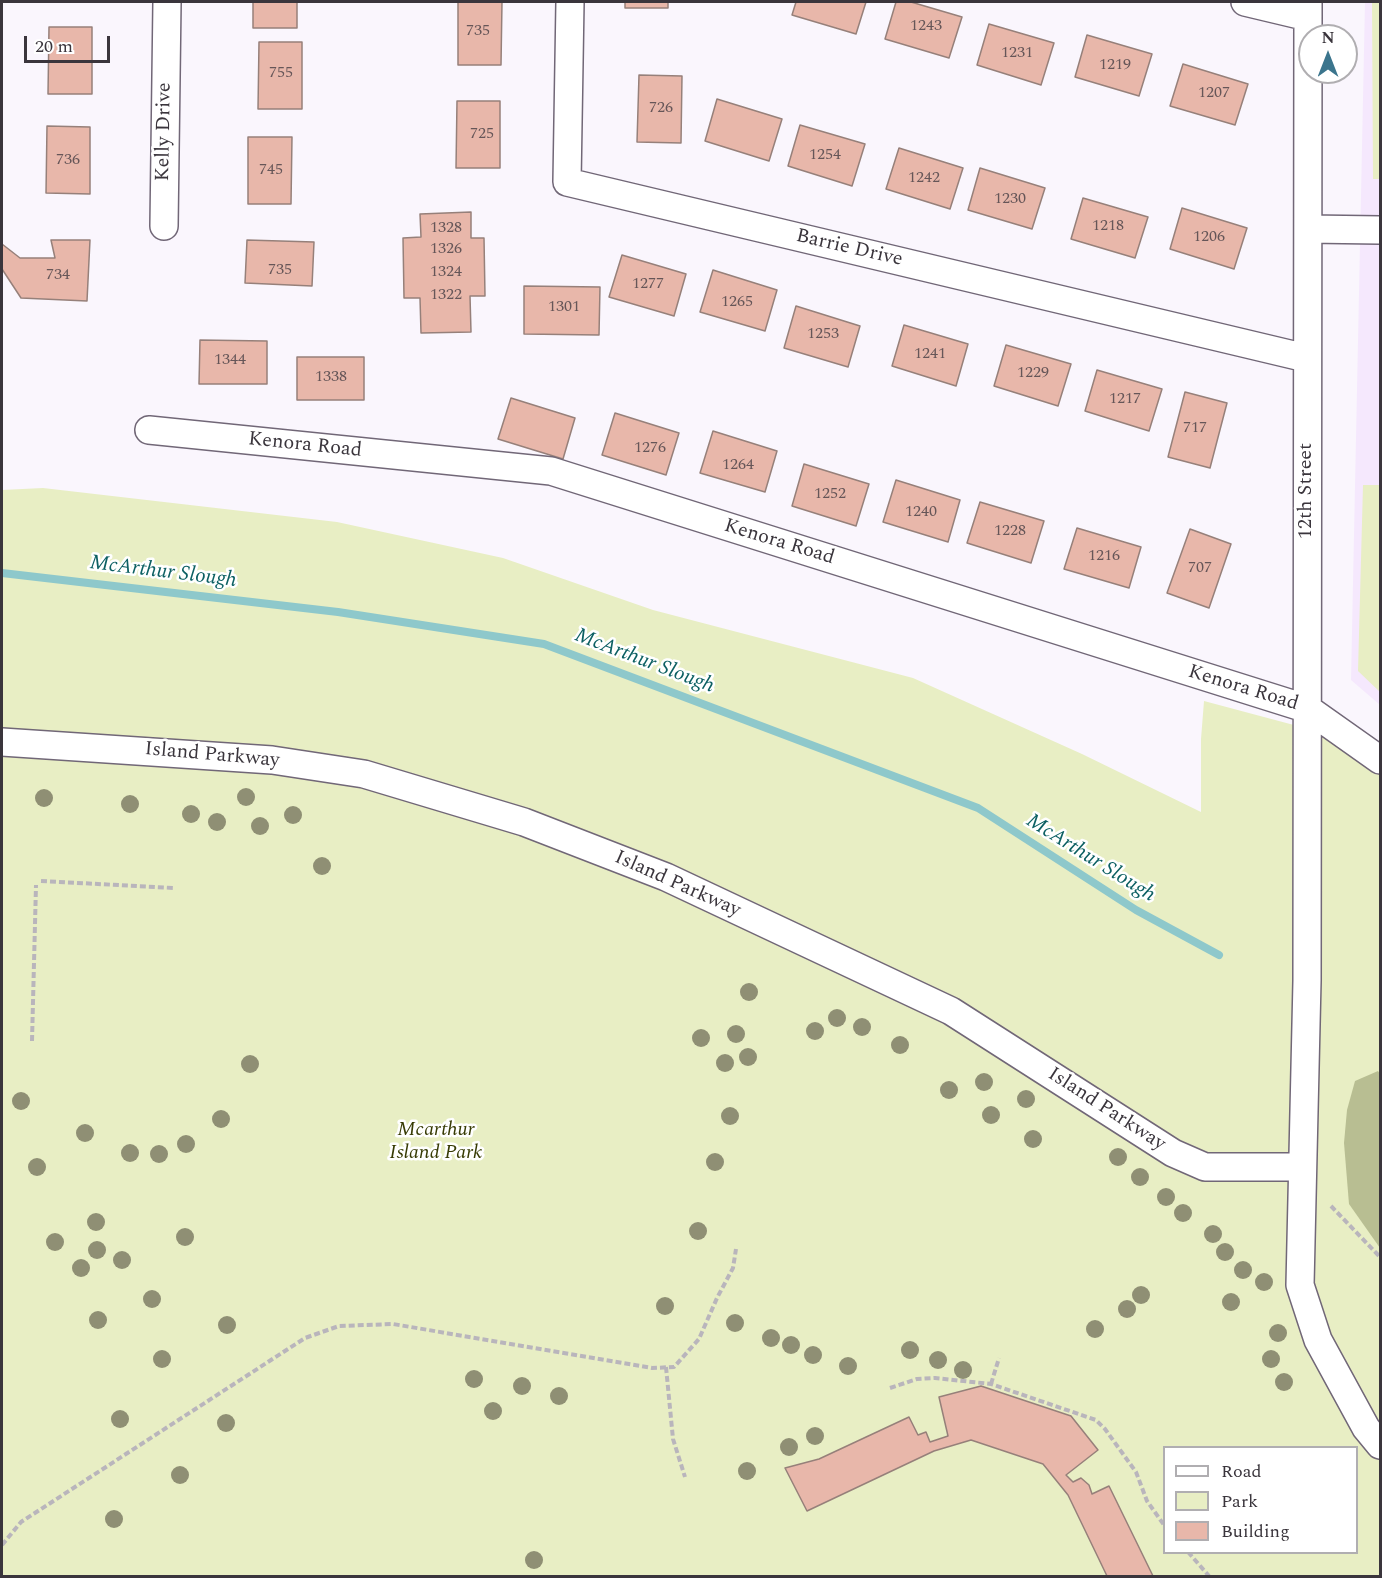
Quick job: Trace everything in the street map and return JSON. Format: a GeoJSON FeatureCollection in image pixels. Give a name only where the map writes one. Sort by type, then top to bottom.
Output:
{"type":"FeatureCollection","features":[{"type":"Feature","properties":{"kind":"street","name":"Kelly Drive"},"geometry":{"type":"LineString","coordinates":[[164,226],[167,2]]}},
{"type":"Feature","properties":{"kind":"street","name":"Barrie Drive"},"geometry":{"type":"LineString","coordinates":[[570,2],[567,182],[1306,358]]}},
{"type":"Feature","properties":{"kind":"street"},"geometry":{"type":"LineString","coordinates":[[1245,2],[1308,9]]}},
{"type":"Feature","properties":{"kind":"street","name":"12th Street"},"geometry":{"type":"LineString","coordinates":[[1301,1167],[1307,981],[1308,9]]}},
{"type":"Feature","properties":{"kind":"street"},"geometry":{"type":"LineString","coordinates":[[1308,229],[1380,230]]}},
{"type":"Feature","properties":{"kind":"street","name":"Kenora Road"},"geometry":{"type":"LineString","coordinates":[[149,430],[551,471],[1308,709],[1380,760]]}},
{"type":"Feature","properties":{"kind":"street","name":"Island Parkway"},"geometry":{"type":"LineString","coordinates":[[2,742],[272,760],[364,774],[524,822],[666,877],[951,1011],[1173,1153],[1205,1167],[1301,1167]]}},
{"type":"Feature","properties":{"kind":"street"},"geometry":{"type":"LineString","coordinates":[[1301,1167],[1300,1285],[1318,1340],[1366,1428],[1380,1445]]}},
{"type":"Feature","properties":{"kind":"path"},"geometry":{"type":"LineString","coordinates":[[41,881],[174,888]]}},
{"type":"Feature","properties":{"kind":"path"},"geometry":{"type":"LineString","coordinates":[[32,1041],[36,885]]}},
{"type":"Feature","properties":{"kind":"path"},"geometry":{"type":"LineString","coordinates":[[1328,1203],[1380,1257]]}},
{"type":"Feature","properties":{"kind":"path"},"geometry":{"type":"LineString","coordinates":[[2,1545],[21,1522],[195,1408],[305,1338],[339,1326],[393,1324],[652,1368],[674,1367],[699,1340],[733,1268],[736,1248]]}},
{"type":"Feature","properties":{"kind":"path"},"geometry":{"type":"LineString","coordinates":[[991,1384],[999,1358]]}},
{"type":"Feature","properties":{"kind":"path"},"geometry":{"type":"LineString","coordinates":[[666,1367],[673,1439],[685,1477]]}},
{"type":"Feature","properties":{"kind":"path"},"geometry":{"type":"LineString","coordinates":[[890,1388],[917,1378],[991,1384],[1096,1420],[1105,1428],[1136,1472],[1147,1501],[1163,1524]]}},
{"type":"Feature","properties":{"kind":"path"},"geometry":{"type":"LineString","coordinates":[[1190,1554],[1209,1576]]}},
{"type":"Feature","properties":{"kind":"shaded area"},"geometry":{"type":"Polygon","coordinates":[[[1365,2],[1380,2],[1380,705],[1351,680],[1365,2]]]}},
{"type":"Feature","properties":{"kind":"green space"},"geometry":{"type":"Polygon","coordinates":[[[1372,2],[1380,2],[1380,179],[1373,179],[1372,2]]]}},
{"type":"Feature","properties":{"kind":"green space"},"geometry":{"type":"Polygon","coordinates":[[[1363,485],[1380,485],[1380,692],[1358,671],[1363,485]]]}},
{"type":"Feature","properties":{"kind":"green space","name":"Mcarthur Island Park"},"geometry":{"type":"Polygon","coordinates":[[[43,488],[337,522],[503,558],[653,610],[913,678],[1082,754],[1201,812],[1201,739],[1204,701],[1335,736],[1380,771],[1380,1576],[2,1576],[2,490],[43,488]]]}},
{"type":"Feature","properties":{"kind":"green space"},"geometry":{"type":"Polygon","coordinates":[[[1378,1071],[1380,1074],[1380,1248],[1349,1204],[1344,1143],[1347,1110],[1355,1081],[1378,1071]]]}},
{"type":"Feature","properties":{"kind":"building"},"geometry":{"type":"Polygon","coordinates":[[[253,2],[297,2],[297,28],[253,28],[253,2]]]}},
{"type":"Feature","properties":{"kind":"building"},"geometry":{"type":"Polygon","coordinates":[[[458,2],[502,2],[501,65],[458,65],[458,2]]]}},
{"type":"Feature","properties":{"kind":"building"},"geometry":{"type":"Polygon","coordinates":[[[625,2],[668,2],[668,8],[625,8],[625,2]]]}},
{"type":"Feature","properties":{"kind":"building"},"geometry":{"type":"Polygon","coordinates":[[[796,2],[866,2],[856,34],[792,15],[796,2]]]}},
{"type":"Feature","properties":{"kind":"building"},"geometry":{"type":"Polygon","coordinates":[[[896,2],[911,2],[962,17],[949,58],[885,39],[896,2]]]}},
{"type":"Feature","properties":{"kind":"building"},"geometry":{"type":"Polygon","coordinates":[[[989,24],[1054,43],[1041,85],[977,65],[989,24]]]}},
{"type":"Feature","properties":{"kind":"building"},"geometry":{"type":"Polygon","coordinates":[[[49,27],[92,27],[92,94],[48,94],[49,27]]]}},
{"type":"Feature","properties":{"kind":"building"},"geometry":{"type":"Polygon","coordinates":[[[1087,35],[1152,54],[1139,96],[1075,77],[1087,35]]]}},
{"type":"Feature","properties":{"kind":"building"},"geometry":{"type":"Polygon","coordinates":[[[259,42],[302,42],[302,109],[258,109],[259,42]]]}},
{"type":"Feature","properties":{"kind":"building"},"geometry":{"type":"Polygon","coordinates":[[[1183,64],[1248,84],[1235,125],[1170,106],[1183,64]]]}},
{"type":"Feature","properties":{"kind":"building"},"geometry":{"type":"Polygon","coordinates":[[[639,75],[682,76],[681,143],[637,142],[639,75]]]}},
{"type":"Feature","properties":{"kind":"building"},"geometry":{"type":"Polygon","coordinates":[[[717,99],[782,119],[769,161],[705,141],[717,99]]]}},
{"type":"Feature","properties":{"kind":"building"},"geometry":{"type":"Polygon","coordinates":[[[457,101],[500,101],[500,168],[456,168],[457,101]]]}},
{"type":"Feature","properties":{"kind":"building"},"geometry":{"type":"Polygon","coordinates":[[[800,125],[865,144],[852,186],[788,166],[800,125]]]}},
{"type":"Feature","properties":{"kind":"building"},"geometry":{"type":"Polygon","coordinates":[[[47,126],[90,127],[90,194],[46,193],[47,126]]]}},
{"type":"Feature","properties":{"kind":"building"},"geometry":{"type":"Polygon","coordinates":[[[248,137],[292,137],[291,204],[248,204],[248,137]]]}},
{"type":"Feature","properties":{"kind":"building"},"geometry":{"type":"Polygon","coordinates":[[[899,148],[963,168],[950,209],[886,189],[899,148]]]}},
{"type":"Feature","properties":{"kind":"building"},"geometry":{"type":"Polygon","coordinates":[[[980,168],[1045,188],[1032,229],[968,210],[980,168]]]}},
{"type":"Feature","properties":{"kind":"building"},"geometry":{"type":"Polygon","coordinates":[[[1083,198],[1148,217],[1135,258],[1071,239],[1083,198]]]}},
{"type":"Feature","properties":{"kind":"building"},"geometry":{"type":"Polygon","coordinates":[[[1182,208],[1247,228],[1234,269],[1170,249],[1182,208]]]}},
{"type":"Feature","properties":{"kind":"building"},"geometry":{"type":"Polygon","coordinates":[[[471,212],[471,238],[484,238],[485,296],[470,296],[471,332],[421,333],[420,298],[404,298],[403,238],[421,237],[420,214],[471,212]]]}},
{"type":"Feature","properties":{"kind":"building"},"geometry":{"type":"Polygon","coordinates":[[[51,240],[90,240],[87,301],[21,298],[2,269],[2,244],[20,258],[55,258],[51,240]]]}},
{"type":"Feature","properties":{"kind":"building"},"geometry":{"type":"Polygon","coordinates":[[[247,240],[314,242],[312,286],[245,283],[247,240]]]}},
{"type":"Feature","properties":{"kind":"building"},"geometry":{"type":"Polygon","coordinates":[[[622,255],[686,274],[674,316],[609,297],[622,255]]]}},
{"type":"Feature","properties":{"kind":"building"},"geometry":{"type":"Polygon","coordinates":[[[713,270],[777,290],[765,331],[700,312],[713,270]]]}},
{"type":"Feature","properties":{"kind":"building"},"geometry":{"type":"Polygon","coordinates":[[[524,286],[600,287],[599,335],[524,334],[524,286]]]}},
{"type":"Feature","properties":{"kind":"building"},"geometry":{"type":"Polygon","coordinates":[[[796,306],[860,326],[848,367],[784,348],[796,306]]]}},
{"type":"Feature","properties":{"kind":"building"},"geometry":{"type":"Polygon","coordinates":[[[904,325],[968,344],[956,386],[892,366],[904,325]]]}},
{"type":"Feature","properties":{"kind":"building"},"geometry":{"type":"Polygon","coordinates":[[[200,340],[267,341],[267,384],[199,384],[200,340]]]}},
{"type":"Feature","properties":{"kind":"building"},"geometry":{"type":"Polygon","coordinates":[[[1006,345],[1071,364],[1058,406],[994,386],[1006,345]]]}},
{"type":"Feature","properties":{"kind":"building"},"geometry":{"type":"Polygon","coordinates":[[[297,357],[364,357],[364,400],[297,400],[297,357]]]}},
{"type":"Feature","properties":{"kind":"building"},"geometry":{"type":"Polygon","coordinates":[[[1097,370],[1162,389],[1149,431],[1085,411],[1097,370]]]}},
{"type":"Feature","properties":{"kind":"building"},"geometry":{"type":"Polygon","coordinates":[[[1185,392],[1227,403],[1210,468],[1168,457],[1185,392]]]}},
{"type":"Feature","properties":{"kind":"building"},"geometry":{"type":"Polygon","coordinates":[[[511,398],[575,418],[563,459],[498,439],[511,398]]]}},
{"type":"Feature","properties":{"kind":"building"},"geometry":{"type":"Polygon","coordinates":[[[615,413],[679,433],[666,475],[602,455],[615,413]]]}},
{"type":"Feature","properties":{"kind":"building"},"geometry":{"type":"Polygon","coordinates":[[[713,431],[777,451],[765,492],[700,473],[713,431]]]}},
{"type":"Feature","properties":{"kind":"building"},"geometry":{"type":"Polygon","coordinates":[[[804,464],[869,484],[856,526],[792,506],[804,464]]]}},
{"type":"Feature","properties":{"kind":"building"},"geometry":{"type":"Polygon","coordinates":[[[896,480],[960,500],[948,542],[883,522],[896,480]]]}},
{"type":"Feature","properties":{"kind":"building"},"geometry":{"type":"Polygon","coordinates":[[[980,502],[1044,521],[1031,563],[967,543],[980,502]]]}},
{"type":"Feature","properties":{"kind":"building"},"geometry":{"type":"Polygon","coordinates":[[[1077,528],[1141,547],[1129,588],[1064,569],[1077,528]]]}},
{"type":"Feature","properties":{"kind":"building"},"geometry":{"type":"Polygon","coordinates":[[[1190,529],[1231,544],[1209,608],[1167,593],[1190,529]]]}},
{"type":"Feature","properties":{"kind":"building"},"geometry":{"type":"Polygon","coordinates":[[[981,1386],[1071,1416],[1098,1450],[1066,1475],[1073,1482],[1081,1478],[1089,1485],[1092,1494],[1109,1486],[1153,1576],[1107,1576],[1068,1495],[1043,1464],[971,1440],[934,1451],[807,1511],[785,1468],[819,1459],[909,1417],[918,1435],[926,1432],[930,1442],[948,1436],[939,1397],[981,1386]]]}},
{"type":"Feature","properties":{"kind":"waterway","name":"McArthur Slough"},"geometry":{"type":"LineString","coordinates":[[2,573],[338,612],[544,644],[978,808],[1136,910],[1219,955]]}}]}
